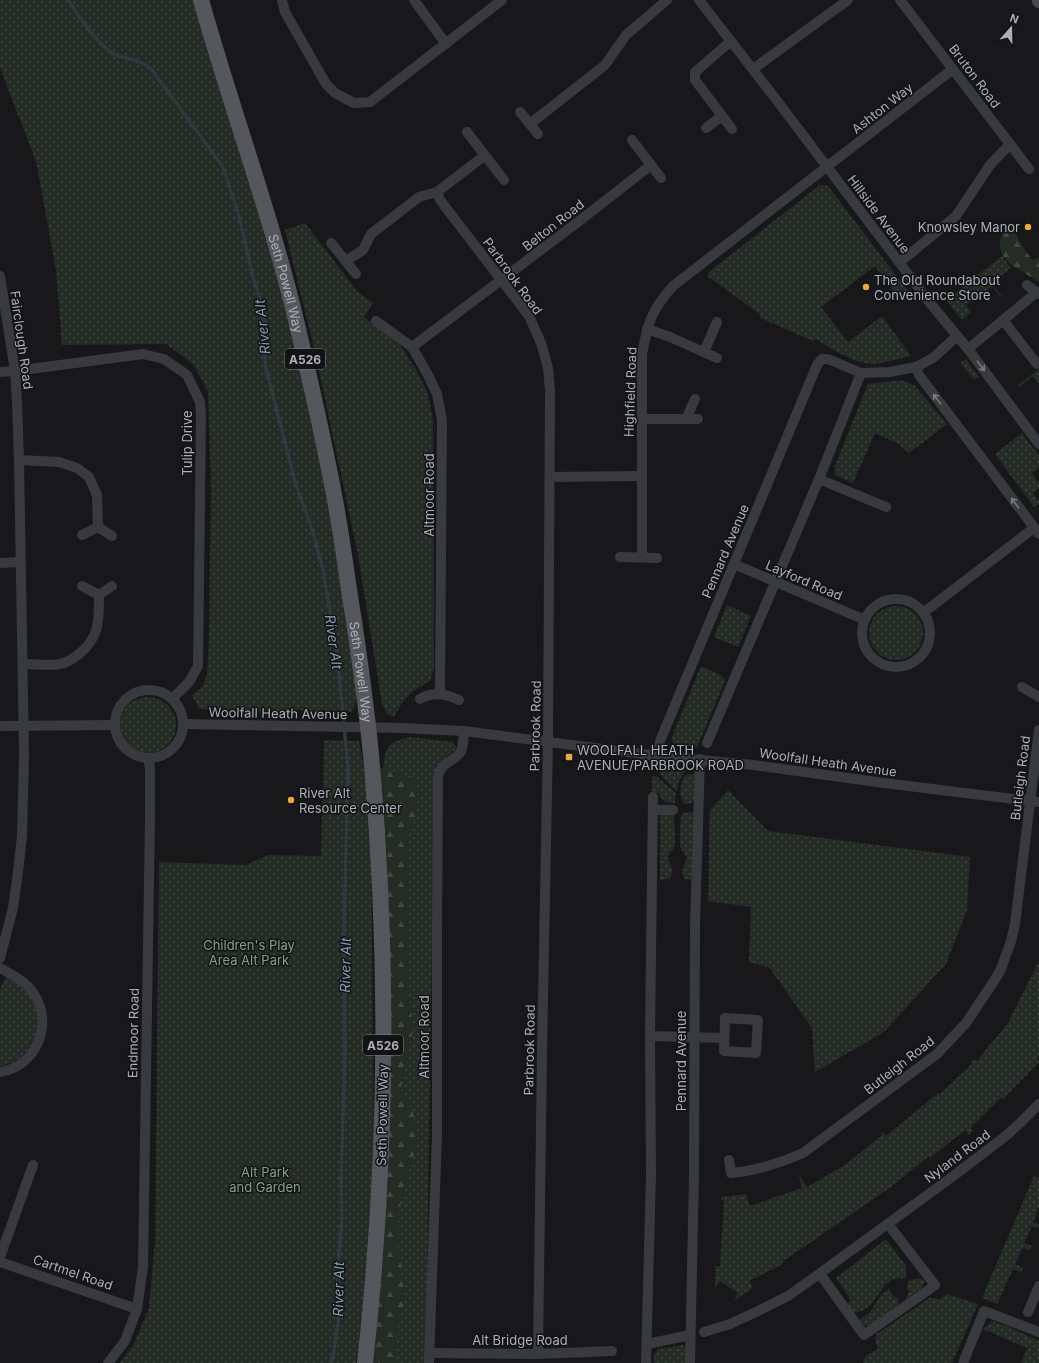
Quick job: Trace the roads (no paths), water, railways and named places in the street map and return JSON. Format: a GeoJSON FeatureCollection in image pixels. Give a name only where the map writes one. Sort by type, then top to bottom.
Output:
{"type":"FeatureCollection","features":[{"type":"Feature","properties":{"kind":"main road","name":"Seth Powell Way"},"geometry":{"type":"LineString","coordinates":[[201,0],[267,213],[297,326],[338,516],[364,695],[373,786],[382,929],[383,1016],[379,1210],[365,1363]]}},
{"type":"Feature","properties":{"kind":"street"},"geometry":{"type":"LineString","coordinates":[[282,0],[285,12],[326,84],[335,92],[354,103],[370,102],[502,0]]}},
{"type":"Feature","properties":{"kind":"street"},"geometry":{"type":"LineString","coordinates":[[414,0],[446,44]]}},
{"type":"Feature","properties":{"kind":"street"},"geometry":{"type":"LineString","coordinates":[[530,124],[605,64],[626,35],[667,0]]}},
{"type":"Feature","properties":{"kind":"street","name":"Hillside Avenue"},"geometry":{"type":"LineString","coordinates":[[699,0],[968,349],[1039,444]]}},
{"type":"Feature","properties":{"kind":"street"},"geometry":{"type":"LineString","coordinates":[[753,69],[848,0]]}},
{"type":"Feature","properties":{"kind":"street","name":"Bruton Road"},"geometry":{"type":"LineString","coordinates":[[900,0],[1029,169]]}},
{"type":"Feature","properties":{"kind":"street"},"geometry":{"type":"LineString","coordinates":[[731,42],[695,72],[695,80],[732,129]]}},
{"type":"Feature","properties":{"kind":"street","name":"Ashton Way"},"geometry":{"type":"LineString","coordinates":[[827,167],[953,69]]}},
{"type":"Feature","properties":{"kind":"street"},"geometry":{"type":"LineString","coordinates":[[520,112],[538,134]]}},
{"type":"Feature","properties":{"kind":"street"},"geometry":{"type":"LineString","coordinates":[[706,128],[722,116]]}},
{"type":"Feature","properties":{"kind":"street"},"geometry":{"type":"LineString","coordinates":[[467,132],[504,180]]}},
{"type":"Feature","properties":{"kind":"street"},"geometry":{"type":"LineString","coordinates":[[632,140],[660,178]]}},
{"type":"Feature","properties":{"kind":"street"},"geometry":{"type":"LineString","coordinates":[[900,262],[956,216],[990,165],[1010,144]]}},
{"type":"Feature","properties":{"kind":"street"},"geometry":{"type":"LineString","coordinates":[[346,261],[363,250],[371,234],[419,197],[437,192],[484,156]]}},
{"type":"Feature","properties":{"kind":"street","name":"Belton Road"},"geometry":{"type":"LineString","coordinates":[[412,348],[651,165]]}},
{"type":"Feature","properties":{"kind":"street","name":"Highfield Road"},"geometry":{"type":"LineString","coordinates":[[642,558],[642,354],[647,329],[654,311],[662,298],[673,286],[827,167]]}},
{"type":"Feature","properties":{"kind":"street","name":"Parbrook Road"},"geometry":{"type":"LineString","coordinates":[[437,192],[440,200],[529,316],[541,343],[548,368],[550,391],[548,741],[538,1354]]}},
{"type":"Feature","properties":{"kind":"street"},"geometry":{"type":"LineString","coordinates":[[331,244],[356,274]]}},
{"type":"Feature","properties":{"kind":"street","name":"Fairclough Road"},"geometry":{"type":"LineString","coordinates":[[0,276],[15,371],[19,460],[24,755],[22,836],[13,908],[0,958]]}},
{"type":"Feature","properties":{"kind":"street"},"geometry":{"type":"LineString","coordinates":[[968,349],[1038,293],[1027,285]]}},
{"type":"Feature","properties":{"kind":"street"},"geometry":{"type":"LineString","coordinates":[[1003,320],[1037,364]]}},
{"type":"Feature","properties":{"kind":"street","name":"Altmoor Road"},"geometry":{"type":"LineString","coordinates":[[376,321],[412,348],[437,394],[442,420],[440,694]]}},
{"type":"Feature","properties":{"kind":"street"},"geometry":{"type":"LineString","coordinates":[[704,352],[717,322]]}},
{"type":"Feature","properties":{"kind":"street"},"geometry":{"type":"LineString","coordinates":[[647,329],[670,337],[717,358]]}},
{"type":"Feature","properties":{"kind":"street"},"geometry":{"type":"LineString","coordinates":[[707,743],[819,479],[861,373],[889,372],[916,366],[933,358],[957,336]]}},
{"type":"Feature","properties":{"kind":"street","name":"Tulip Drive"},"geometry":{"type":"LineString","coordinates":[[0,372],[142,354],[164,358],[187,375],[200,402],[201,414],[198,666],[188,682],[172,699]]}},
{"type":"Feature","properties":{"kind":"street","name":"Pennard Avenue"},"geometry":{"type":"LineString","coordinates":[[658,756],[660,741],[817,365],[822,359],[828,359],[861,373]]}},
{"type":"Feature","properties":{"kind":"street"},"geometry":{"type":"LineString","coordinates":[[916,366],[919,375],[1037,531],[923,613]]}},
{"type":"Feature","properties":{"kind":"street"},"geometry":{"type":"LineString","coordinates":[[686,419],[695,400]]}},
{"type":"Feature","properties":{"kind":"street"},"geometry":{"type":"LineString","coordinates":[[642,419],[698,419]]}},
{"type":"Feature","properties":{"kind":"street"},"geometry":{"type":"LineString","coordinates":[[19,460],[59,462],[77,468],[88,477],[97,495],[98,528]]}},
{"type":"Feature","properties":{"kind":"street"},"geometry":{"type":"LineString","coordinates":[[550,477],[641,476]]}},
{"type":"Feature","properties":{"kind":"street"},"geometry":{"type":"LineString","coordinates":[[819,479],[886,507]]}},
{"type":"Feature","properties":{"kind":"street"},"geometry":{"type":"LineString","coordinates":[[82,535],[98,528]]}},
{"type":"Feature","properties":{"kind":"street"},"geometry":{"type":"LineString","coordinates":[[98,528],[112,536]]}},
{"type":"Feature","properties":{"kind":"street"},"geometry":{"type":"LineString","coordinates":[[620,557],[657,558]]}},
{"type":"Feature","properties":{"kind":"street"},"geometry":{"type":"LineString","coordinates":[[0,563],[20,562]]}},
{"type":"Feature","properties":{"kind":"street","name":"Layford Road"},"geometry":{"type":"LineString","coordinates":[[734,564],[864,620]]}},
{"type":"Feature","properties":{"kind":"street"},"geometry":{"type":"LineString","coordinates":[[82,586],[99,595]]}},
{"type":"Feature","properties":{"kind":"street"},"geometry":{"type":"LineString","coordinates":[[99,595],[112,586]]}},
{"type":"Feature","properties":{"kind":"street"},"geometry":{"type":"LineString","coordinates":[[23,664],[60,664],[75,657],[87,648],[95,634],[99,622],[99,595]]}},
{"type":"Feature","properties":{"kind":"street"},"geometry":{"type":"LineString","coordinates":[[897,599],[916,605],[923,613],[928,622],[930,633],[928,644],[923,654],[915,661],[905,666],[895,667],[884,665],[874,660],[867,651],[863,641],[862,630],[864,620],[877,604],[897,599]]}},
{"type":"Feature","properties":{"kind":"street"},"geometry":{"type":"LineString","coordinates":[[1022,687],[1039,697]]}},
{"type":"Feature","properties":{"kind":"street"},"geometry":{"type":"LineString","coordinates":[[153,690],[172,699],[179,708],[183,724],[182,735],[177,744],[169,752],[159,757],[148,758],[138,756],[129,751],[122,744],[117,735],[115,725],[117,714],[122,703],[131,696],[142,691],[153,690]]}},
{"type":"Feature","properties":{"kind":"street"},"geometry":{"type":"LineString","coordinates":[[420,699],[426,695],[440,694],[459,700]]}},
{"type":"Feature","properties":{"kind":"street","name":"Woolfall Heath Avenue"},"geometry":{"type":"LineString","coordinates":[[183,724],[367,727],[464,731],[658,756],[753,765],[884,783],[1034,801]]}},
{"type":"Feature","properties":{"kind":"street"},"geometry":{"type":"LineString","coordinates":[[0,726],[115,725]]}},
{"type":"Feature","properties":{"kind":"street","name":"Butleigh Road"},"geometry":{"type":"LineString","coordinates":[[729,1160],[731,1173],[743,1172],[782,1162],[803,1153],[937,1054],[966,1023],[1001,969],[1011,941],[1017,915],[1034,801],[1039,730]]}},
{"type":"Feature","properties":{"kind":"street","name":"Altmoor Road"},"geometry":{"type":"LineString","coordinates":[[429,1358],[437,1134],[438,776],[443,765],[460,754],[464,731]]}},
{"type":"Feature","properties":{"kind":"street","name":"Endmoor Road"},"geometry":{"type":"LineString","coordinates":[[108,1363],[125,1341],[137,1308],[143,1267],[150,817],[150,768],[148,758]]}},
{"type":"Feature","properties":{"kind":"street","name":"Pennard Avenue"},"geometry":{"type":"LineString","coordinates":[[690,1363],[694,1174],[695,924],[700,760]]}},
{"type":"Feature","properties":{"kind":"street"},"geometry":{"type":"LineString","coordinates":[[646,1363],[651,1175],[650,1036],[653,797]]}},
{"type":"Feature","properties":{"kind":"street"},"geometry":{"type":"LineString","coordinates":[[653,810],[673,810]]}},
{"type":"Feature","properties":{"kind":"street"},"geometry":{"type":"LineString","coordinates":[[0,968],[17,977],[26,984],[40,1004],[42,1016],[41,1037],[30,1056],[21,1064],[0,1072]]}},
{"type":"Feature","properties":{"kind":"street"},"geometry":{"type":"LineString","coordinates":[[725,1018],[758,1020],[756,1052],[724,1051],[724,1038],[725,1018]]}},
{"type":"Feature","properties":{"kind":"street"},"geometry":{"type":"LineString","coordinates":[[650,1036],[724,1038]]}},
{"type":"Feature","properties":{"kind":"street","name":"Nyland Road"},"geometry":{"type":"LineString","coordinates":[[704,1332],[730,1324],[788,1296],[820,1274],[1007,1135],[1039,1104]]}},
{"type":"Feature","properties":{"kind":"street"},"geometry":{"type":"LineString","coordinates":[[0,1257],[33,1165]]}},
{"type":"Feature","properties":{"kind":"street"},"geometry":{"type":"LineString","coordinates":[[820,1274],[864,1335],[927,1291],[935,1285],[888,1224]]}},
{"type":"Feature","properties":{"kind":"street","name":"Cartmel Road"},"geometry":{"type":"LineString","coordinates":[[0,1262],[137,1308]]}},
{"type":"Feature","properties":{"kind":"street"},"geometry":{"type":"LineString","coordinates":[[1028,1312],[1039,1286]]}},
{"type":"Feature","properties":{"kind":"street"},"geometry":{"type":"LineString","coordinates":[[963,1363],[984,1311],[1039,1332]]}},
{"type":"Feature","properties":{"kind":"street"},"geometry":{"type":"LineString","coordinates":[[647,1344],[690,1335]]}},
{"type":"Feature","properties":{"kind":"street","name":"Alt Bridge Road"},"geometry":{"type":"LineString","coordinates":[[429,1358],[612,1351]]}},
{"type":"Feature","properties":{"kind":"waterway","name":"River Alt"},"geometry":{"type":"LineString","coordinates":[[68,0],[88,29],[106,49],[117,55],[138,61],[152,70],[223,167],[239,216],[253,277],[264,312],[265,364],[295,482],[313,532],[323,570],[336,648],[348,768],[344,928],[345,1053],[341,1180],[342,1220],[337,1274],[340,1310],[331,1363]]}},
{"type":"Feature","properties":{"kind":"place","name":"Knowsley Manor"},"geometry":{"type":"Point","coordinates":[1028,227]}},
{"type":"Feature","properties":{"kind":"place","name":"The Old Roundabout Convenience Store"},"geometry":{"type":"Point","coordinates":[866,287]}},
{"type":"Feature","properties":{"kind":"place","name":"WOOLFALL HEATH AVENUE/PARBROOK ROAD"},"geometry":{"type":"Point","coordinates":[569,757]}},
{"type":"Feature","properties":{"kind":"place","name":"River Alt Resource Center"},"geometry":{"type":"Point","coordinates":[291,800]}},
{"type":"Feature","properties":{"kind":"park label","name":"Children's Play Area Alt Park"},"geometry":{"type":"Point","coordinates":[249,952]}},
{"type":"Feature","properties":{"kind":"park label","name":"Alt Park and Garden"},"geometry":{"type":"Point","coordinates":[265,1180]}}]}
